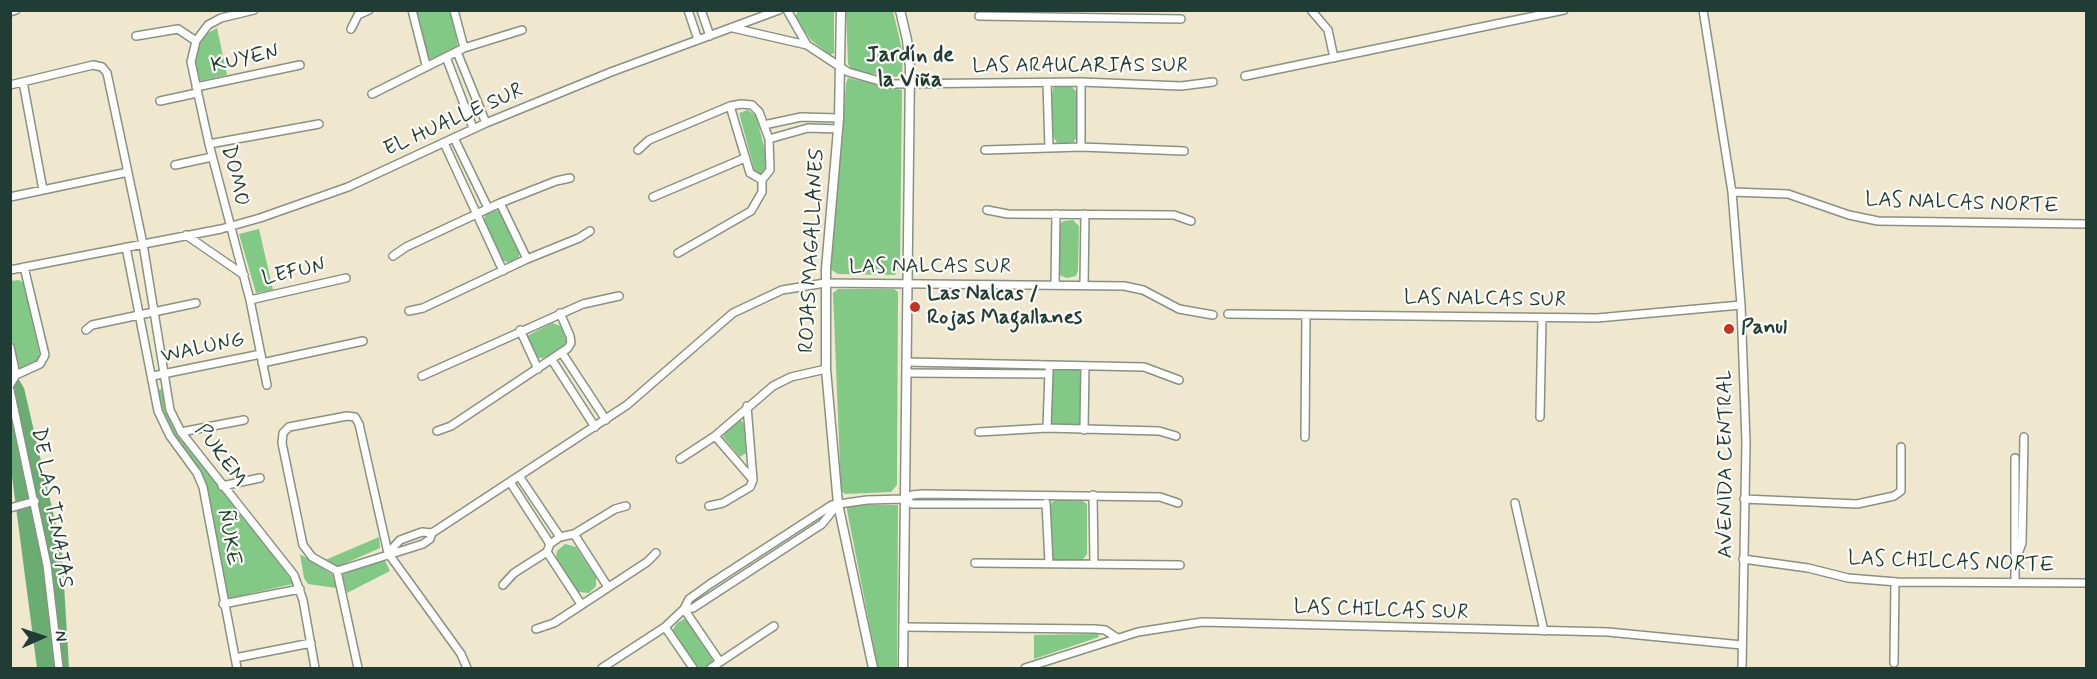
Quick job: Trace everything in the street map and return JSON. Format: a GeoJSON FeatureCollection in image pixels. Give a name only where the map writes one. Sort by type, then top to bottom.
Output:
{"type":"FeatureCollection","features":[{"type":"Feature","properties":{"kind":"street"},"geometry":{"type":"LineString","coordinates":[[10,12],[15,10]]}},
{"type":"Feature","properties":{"kind":"street"},"geometry":{"type":"LineString","coordinates":[[136,36],[178,29],[196,40],[214,21],[254,10]]}},
{"type":"Feature","properties":{"kind":"street"},"geometry":{"type":"LineString","coordinates":[[351,29],[358,15],[369,10]]}},
{"type":"Feature","properties":{"kind":"street"},"geometry":{"type":"LineString","coordinates":[[412,10],[426,65]]}},
{"type":"Feature","properties":{"kind":"street"},"geometry":{"type":"LineString","coordinates":[[454,10],[461,50],[486,123]]}},
{"type":"Feature","properties":{"kind":"street"},"geometry":{"type":"LineString","coordinates":[[688,10],[698,40]]}},
{"type":"Feature","properties":{"kind":"street"},"geometry":{"type":"LineString","coordinates":[[701,10],[710,36]]}},
{"type":"Feature","properties":{"kind":"street","name":"EL HUALLE SUR"},"geometry":{"type":"LineString","coordinates":[[10,270],[230,227],[348,187],[486,123],[611,72],[779,10]]}},
{"type":"Feature","properties":{"kind":"street"},"geometry":{"type":"LineString","coordinates":[[787,10],[807,45]]}},
{"type":"Feature","properties":{"kind":"street","name":"ROJAS MAGALLANES"},"geometry":{"type":"LineString","coordinates":[[841,10],[839,118],[825,284],[826,369],[838,504],[873,669]]}},
{"type":"Feature","properties":{"kind":"street"},"geometry":{"type":"LineString","coordinates":[[900,10],[907,40],[910,84],[903,669]]}},
{"type":"Feature","properties":{"kind":"street"},"geometry":{"type":"LineString","coordinates":[[1311,10],[1328,30],[1334,58]]}},
{"type":"Feature","properties":{"kind":"street"},"geometry":{"type":"LineString","coordinates":[[1245,76],[1564,10]]}},
{"type":"Feature","properties":{"kind":"street","name":"AVENIDA CENTRAL"},"geometry":{"type":"LineString","coordinates":[[1703,10],[1732,192],[1741,305],[1745,386],[1742,669]]}},
{"type":"Feature","properties":{"kind":"street"},"geometry":{"type":"LineString","coordinates":[[979,16],[1092,14],[1181,19]]}},
{"type":"Feature","properties":{"kind":"street"},"geometry":{"type":"LineString","coordinates":[[733,28],[807,45],[841,69],[880,82],[910,84]]}},
{"type":"Feature","properties":{"kind":"street"},"geometry":{"type":"LineString","coordinates":[[372,94],[426,65],[461,50],[522,30]]}},
{"type":"Feature","properties":{"kind":"street","name":"DOMO"},"geometry":{"type":"LineString","coordinates":[[196,40],[191,62],[196,90],[244,275],[267,385]]}},
{"type":"Feature","properties":{"kind":"street"},"geometry":{"type":"LineString","coordinates":[[446,57],[473,129]]}},
{"type":"Feature","properties":{"kind":"street","name":"PUKEM"},"geometry":{"type":"LineString","coordinates":[[23,82],[93,65],[105,69],[143,244],[170,410],[181,432],[222,486],[287,564],[300,589],[315,669]]}},
{"type":"Feature","properties":{"kind":"street","name":"KUYEN"},"geometry":{"type":"LineString","coordinates":[[160,101],[300,65]]}},
{"type":"Feature","properties":{"kind":"street"},"geometry":{"type":"LineString","coordinates":[[10,85],[23,82],[43,190]]}},
{"type":"Feature","properties":{"kind":"street"},"geometry":{"type":"LineString","coordinates":[[1081,82],[1082,147]]}},
{"type":"Feature","properties":{"kind":"street","name":"LAS ARAUCARIAS SUR"},"geometry":{"type":"LineString","coordinates":[[910,84],[1081,82],[1181,86],[1213,82]]}},
{"type":"Feature","properties":{"kind":"street"},"geometry":{"type":"LineString","coordinates":[[1047,83],[1049,148]]}},
{"type":"Feature","properties":{"kind":"street"},"geometry":{"type":"LineString","coordinates":[[638,150],[649,140],[730,106],[752,105],[759,112],[769,139],[770,170],[762,180],[762,192],[751,211],[678,253]]}},
{"type":"Feature","properties":{"kind":"street"},"geometry":{"type":"LineString","coordinates":[[730,106],[750,173],[762,180]]}},
{"type":"Feature","properties":{"kind":"street"},"geometry":{"type":"LineString","coordinates":[[764,125],[801,117],[839,118]]}},
{"type":"Feature","properties":{"kind":"street"},"geometry":{"type":"LineString","coordinates":[[209,144],[320,124]]}},
{"type":"Feature","properties":{"kind":"street"},"geometry":{"type":"LineString","coordinates":[[769,139],[808,128],[838,129]]}},
{"type":"Feature","properties":{"kind":"street"},"geometry":{"type":"LineString","coordinates":[[454,138],[488,208]]}},
{"type":"Feature","properties":{"kind":"street"},"geometry":{"type":"LineString","coordinates":[[444,143],[503,271]]}},
{"type":"Feature","properties":{"kind":"street"},"geometry":{"type":"LineString","coordinates":[[985,150],[1082,147],[1184,151]]}},
{"type":"Feature","properties":{"kind":"street"},"geometry":{"type":"LineString","coordinates":[[176,165],[212,157]]}},
{"type":"Feature","properties":{"kind":"street"},"geometry":{"type":"LineString","coordinates":[[653,197],[745,158]]}},
{"type":"Feature","properties":{"kind":"street"},"geometry":{"type":"LineString","coordinates":[[10,197],[128,172]]}},
{"type":"Feature","properties":{"kind":"street"},"geometry":{"type":"LineString","coordinates":[[393,256],[406,247],[488,208],[555,181],[570,178]]}},
{"type":"Feature","properties":{"kind":"street","name":"LAS NALCAS NORTE"},"geometry":{"type":"LineString","coordinates":[[1732,192],[1788,194],[1849,215],[1878,221],[2086,224]]}},
{"type":"Feature","properties":{"kind":"street"},"geometry":{"type":"LineString","coordinates":[[500,203],[527,258]]}},
{"type":"Feature","properties":{"kind":"street"},"geometry":{"type":"LineString","coordinates":[[987,210],[1003,213],[1174,215],[1191,221]]}},
{"type":"Feature","properties":{"kind":"street"},"geometry":{"type":"LineString","coordinates":[[1055,285],[1056,214]]}},
{"type":"Feature","properties":{"kind":"street"},"geometry":{"type":"LineString","coordinates":[[1084,214],[1084,285]]}},
{"type":"Feature","properties":{"kind":"street"},"geometry":{"type":"LineString","coordinates":[[409,311],[423,308],[527,258],[579,238],[590,231]]}},
{"type":"Feature","properties":{"kind":"street"},"geometry":{"type":"LineString","coordinates":[[186,235],[244,275]]}},
{"type":"Feature","properties":{"kind":"street","name":"ÑUKE"},"geometry":{"type":"LineString","coordinates":[[126,247],[162,422],[197,473],[202,487],[237,669]]}},
{"type":"Feature","properties":{"kind":"street"},"geometry":{"type":"LineString","coordinates":[[10,385],[16,375],[40,364],[45,355],[24,267]]}},
{"type":"Feature","properties":{"kind":"street","name":"LEFUN"},"geometry":{"type":"LineString","coordinates":[[250,300],[346,278]]}},
{"type":"Feature","properties":{"kind":"street","name":"LAS NALCAS SUR"},"geometry":{"type":"LineString","coordinates":[[388,553],[401,552],[423,544],[430,539],[432,533],[606,420],[647,389],[733,313],[782,290],[825,284],[1084,285],[1137,288],[1179,309],[1213,315]]}},
{"type":"Feature","properties":{"kind":"street"},"geometry":{"type":"LineString","coordinates":[[422,376],[520,330],[583,304],[619,296]]}},
{"type":"Feature","properties":{"kind":"street"},"geometry":{"type":"LineString","coordinates":[[86,330],[92,325],[196,303]]}},
{"type":"Feature","properties":{"kind":"street","name":"LAS NALCAS SUR"},"geometry":{"type":"LineString","coordinates":[[1228,314],[1597,318],[1741,305]]}},
{"type":"Feature","properties":{"kind":"street"},"geometry":{"type":"LineString","coordinates":[[437,431],[451,426],[562,353],[570,345],[571,340],[560,314]]}},
{"type":"Feature","properties":{"kind":"street"},"geometry":{"type":"LineString","coordinates":[[1305,437],[1306,315]]}},
{"type":"Feature","properties":{"kind":"street"},"geometry":{"type":"LineString","coordinates":[[1540,417],[1542,318]]}},
{"type":"Feature","properties":{"kind":"street"},"geometry":{"type":"LineString","coordinates":[[520,330],[538,369]]}},
{"type":"Feature","properties":{"kind":"street","name":"WALUNG"},"geometry":{"type":"LineString","coordinates":[[153,376],[363,341]]}},
{"type":"Feature","properties":{"kind":"street"},"geometry":{"type":"LineString","coordinates":[[10,347],[16,375]]}},
{"type":"Feature","properties":{"kind":"street"},"geometry":{"type":"LineString","coordinates":[[562,353],[606,420]]}},
{"type":"Feature","properties":{"kind":"street"},"geometry":{"type":"LineString","coordinates":[[552,360],[595,427]]}},
{"type":"Feature","properties":{"kind":"street"},"geometry":{"type":"LineString","coordinates":[[906,362],[1144,367],[1179,380]]}},
{"type":"Feature","properties":{"kind":"street"},"geometry":{"type":"LineString","coordinates":[[1047,428],[1049,364]]}},
{"type":"Feature","properties":{"kind":"street"},"geometry":{"type":"LineString","coordinates":[[1084,430],[1085,366]]}},
{"type":"Feature","properties":{"kind":"street"},"geometry":{"type":"LineString","coordinates":[[680,459],[714,436],[773,386],[810,372],[826,369]]}},
{"type":"Feature","properties":{"kind":"street"},"geometry":{"type":"LineString","coordinates":[[906,373],[1049,374]]}},
{"type":"Feature","properties":{"kind":"street","name":"DE LAS TINAJAS"},"geometry":{"type":"LineString","coordinates":[[10,390],[47,565],[58,669]]}},
{"type":"Feature","properties":{"kind":"street"},"geometry":{"type":"LineString","coordinates":[[709,506],[723,503],[751,486],[753,480],[747,406]]}},
{"type":"Feature","properties":{"kind":"street"},"geometry":{"type":"LineString","coordinates":[[358,669],[337,571],[312,557],[303,545],[282,442],[283,433],[289,427],[347,416],[357,419],[388,553],[458,650],[467,669]]}},
{"type":"Feature","properties":{"kind":"street"},"geometry":{"type":"LineString","coordinates":[[181,432],[244,420]]}},
{"type":"Feature","properties":{"kind":"street"},"geometry":{"type":"LineString","coordinates":[[979,432],[1047,428],[1159,431],[1176,436]]}},
{"type":"Feature","properties":{"kind":"street"},"geometry":{"type":"LineString","coordinates":[[714,436],[753,480]]}},
{"type":"Feature","properties":{"kind":"street"},"geometry":{"type":"LineString","coordinates":[[2015,562],[2022,543],[2024,437]]}},
{"type":"Feature","properties":{"kind":"street"},"geometry":{"type":"LineString","coordinates":[[1744,499],[1857,504],[1894,496],[1901,491],[1901,447]]}},
{"type":"Feature","properties":{"kind":"street"},"geometry":{"type":"LineString","coordinates":[[2015,458],[2015,582]]}},
{"type":"Feature","properties":{"kind":"street"},"geometry":{"type":"LineString","coordinates":[[519,476],[560,537]]}},
{"type":"Feature","properties":{"kind":"street"},"geometry":{"type":"LineString","coordinates":[[222,486],[260,478]]}},
{"type":"Feature","properties":{"kind":"street"},"geometry":{"type":"LineString","coordinates":[[510,482],[550,544]]}},
{"type":"Feature","properties":{"kind":"street"},"geometry":{"type":"LineString","coordinates":[[1046,494],[1049,563]]}},
{"type":"Feature","properties":{"kind":"street"},"geometry":{"type":"LineString","coordinates":[[602,669],[665,627],[684,609],[689,599],[710,584],[819,513],[838,504],[904,499],[912,495],[1046,494],[1160,497],[1178,503]]}},
{"type":"Feature","properties":{"kind":"street"},"geometry":{"type":"LineString","coordinates":[[1093,495],[1094,564]]}},
{"type":"Feature","properties":{"kind":"street"},"geometry":{"type":"LineString","coordinates":[[904,499],[912,504],[1046,504]]}},
{"type":"Feature","properties":{"kind":"street"},"geometry":{"type":"LineString","coordinates":[[10,508],[35,501]]}},
{"type":"Feature","properties":{"kind":"street"},"geometry":{"type":"LineString","coordinates":[[1515,503],[1544,631]]}},
{"type":"Feature","properties":{"kind":"street"},"geometry":{"type":"LineString","coordinates":[[684,609],[693,608],[822,524],[838,504]]}},
{"type":"Feature","properties":{"kind":"street"},"geometry":{"type":"LineString","coordinates":[[503,585],[514,573],[547,552],[550,544],[560,537],[574,534],[615,509],[626,506]]}},
{"type":"Feature","properties":{"kind":"street"},"geometry":{"type":"LineString","coordinates":[[337,571],[388,553],[400,540],[422,532],[432,533]]}},
{"type":"Feature","properties":{"kind":"street"},"geometry":{"type":"LineString","coordinates":[[574,534],[608,587]]}},
{"type":"Feature","properties":{"kind":"street"},"geometry":{"type":"LineString","coordinates":[[547,552],[581,604]]}},
{"type":"Feature","properties":{"kind":"street"},"geometry":{"type":"LineString","coordinates":[[536,629],[554,623],[648,562],[656,553]]}},
{"type":"Feature","properties":{"kind":"street","name":"LAS CHILCAS NORTE"},"geometry":{"type":"LineString","coordinates":[[1743,559],[1808,568],[1848,578],[1895,582],[2086,583]]}},
{"type":"Feature","properties":{"kind":"street"},"geometry":{"type":"LineString","coordinates":[[975,563],[1180,565]]}},
{"type":"Feature","properties":{"kind":"street"},"geometry":{"type":"LineString","coordinates":[[1894,663],[1895,582]]}},
{"type":"Feature","properties":{"kind":"street"},"geometry":{"type":"LineString","coordinates":[[223,604],[300,589]]}},
{"type":"Feature","properties":{"kind":"street"},"geometry":{"type":"LineString","coordinates":[[684,609],[720,662]]}},
{"type":"Feature","properties":{"kind":"street","name":"LAS CHILCAS SUR"},"geometry":{"type":"LineString","coordinates":[[1025,669],[1117,638],[1160,627],[1202,622],[1614,633],[1742,645]]}},
{"type":"Feature","properties":{"kind":"street"},"geometry":{"type":"LineString","coordinates":[[711,669],[774,626]]}},
{"type":"Feature","properties":{"kind":"street"},"geometry":{"type":"LineString","coordinates":[[665,627],[693,669]]}},
{"type":"Feature","properties":{"kind":"street"},"geometry":{"type":"LineString","coordinates":[[903,627],[1095,629],[1105,630],[1117,638]]}},
{"type":"Feature","properties":{"kind":"street"},"geometry":{"type":"LineString","coordinates":[[235,658],[310,643]]}},
{"type":"Feature","properties":{"kind":"green space"},"geometry":{"type":"Polygon","coordinates":[[[417,11],[451,11],[458,47],[434,60],[426,57],[417,11]]]}},
{"type":"Feature","properties":{"kind":"green space"},"geometry":{"type":"Polygon","coordinates":[[[798,11],[834,11],[834,53],[830,55],[811,40],[795,17],[798,11]]]}},
{"type":"Feature","properties":{"kind":"green space"},"geometry":{"type":"Polygon","coordinates":[[[846,11],[893,11],[903,54],[902,73],[896,77],[853,71],[848,64],[846,11]]]}},
{"type":"Feature","properties":{"kind":"green space"},"geometry":{"type":"Polygon","coordinates":[[[217,28],[227,75],[199,81],[195,58],[197,48],[208,33],[217,28]]]}},
{"type":"Feature","properties":{"kind":"green space"},"geometry":{"type":"Polygon","coordinates":[[[848,78],[902,90],[900,265],[895,275],[838,274],[830,269],[848,78]]]}},
{"type":"Feature","properties":{"kind":"green space"},"geometry":{"type":"Polygon","coordinates":[[[1056,86],[1072,87],[1077,92],[1077,137],[1072,144],[1057,143],[1052,134],[1052,95],[1053,88],[1056,86]]]}},
{"type":"Feature","properties":{"kind":"green space"},"geometry":{"type":"Polygon","coordinates":[[[748,110],[756,116],[765,150],[766,173],[756,176],[739,113],[748,110]]]}},
{"type":"Feature","properties":{"kind":"green space"},"geometry":{"type":"Polygon","coordinates":[[[500,210],[519,253],[519,258],[509,263],[502,260],[484,220],[485,215],[491,211],[500,210]]]}},
{"type":"Feature","properties":{"kind":"green space"},"geometry":{"type":"Polygon","coordinates":[[[1073,220],[1079,226],[1078,270],[1076,276],[1067,278],[1061,276],[1058,269],[1059,226],[1063,221],[1073,220]]]}},
{"type":"Feature","properties":{"kind":"green space"},"geometry":{"type":"Polygon","coordinates":[[[259,229],[273,290],[256,293],[239,234],[259,229]]]}},
{"type":"Feature","properties":{"kind":"green space"},"geometry":{"type":"Polygon","coordinates":[[[19,280],[24,283],[40,356],[38,362],[19,370],[11,337],[10,281],[19,280]]]}},
{"type":"Feature","properties":{"kind":"green space"},"geometry":{"type":"Polygon","coordinates":[[[838,289],[894,289],[898,292],[897,485],[891,492],[845,494],[841,490],[833,293],[838,289]]]}},
{"type":"Feature","properties":{"kind":"green space"},"geometry":{"type":"Polygon","coordinates":[[[552,323],[561,326],[567,343],[548,357],[534,359],[526,339],[527,336],[552,323]]]}},
{"type":"Feature","properties":{"kind":"green space"},"geometry":{"type":"Polygon","coordinates":[[[10,365],[24,388],[62,551],[69,668],[37,668],[11,469],[10,365]]]}},
{"type":"Feature","properties":{"kind":"green space"},"geometry":{"type":"Polygon","coordinates":[[[1056,368],[1076,368],[1081,371],[1081,421],[1077,427],[1054,426],[1051,423],[1052,371],[1056,368]]]}},
{"type":"Feature","properties":{"kind":"green space"},"geometry":{"type":"Polygon","coordinates":[[[162,389],[167,412],[176,431],[282,565],[293,584],[230,598],[225,593],[199,470],[166,422],[158,393],[158,390],[162,389]]]}},
{"type":"Feature","properties":{"kind":"green space"},"geometry":{"type":"Polygon","coordinates":[[[740,419],[744,424],[746,453],[740,457],[723,437],[726,431],[740,419]]]}},
{"type":"Feature","properties":{"kind":"green space"},"geometry":{"type":"Polygon","coordinates":[[[1081,500],[1087,504],[1087,554],[1083,559],[1057,560],[1051,557],[1050,507],[1052,502],[1081,500]]]}},
{"type":"Feature","properties":{"kind":"green space"},"geometry":{"type":"Polygon","coordinates":[[[846,505],[898,505],[897,668],[878,668],[846,505]]]}},
{"type":"Feature","properties":{"kind":"green space"},"geometry":{"type":"Polygon","coordinates":[[[379,537],[380,548],[337,567],[325,560],[379,537]]]}},
{"type":"Feature","properties":{"kind":"green space"},"geometry":{"type":"Polygon","coordinates":[[[565,544],[576,547],[596,577],[596,586],[589,593],[578,592],[556,559],[557,551],[565,544]]]}},
{"type":"Feature","properties":{"kind":"green space"},"geometry":{"type":"Polygon","coordinates":[[[300,554],[333,575],[336,588],[308,584],[304,578],[300,554]]]}},
{"type":"Feature","properties":{"kind":"green space"},"geometry":{"type":"Polygon","coordinates":[[[383,557],[390,571],[347,593],[342,575],[383,557]]]}},
{"type":"Feature","properties":{"kind":"green space"},"geometry":{"type":"Polygon","coordinates":[[[686,618],[712,656],[713,662],[710,668],[694,668],[672,631],[677,623],[686,618]]]}},
{"type":"Feature","properties":{"kind":"green space"},"geometry":{"type":"Polygon","coordinates":[[[1098,634],[1099,637],[1034,659],[1034,635],[1098,634]]]}},
{"type":"Feature","properties":{"kind":"place","name":"Las Nalcas / Rojas Magallanes"},"geometry":{"type":"Point","coordinates":[915,307]}},
{"type":"Feature","properties":{"kind":"place","name":"Panul"},"geometry":{"type":"Point","coordinates":[1729,329]}},
{"type":"Feature","properties":{"kind":"district","name":"Jardín de la Viña"},"geometry":{"type":"Point","coordinates":[910,68]}}]}
